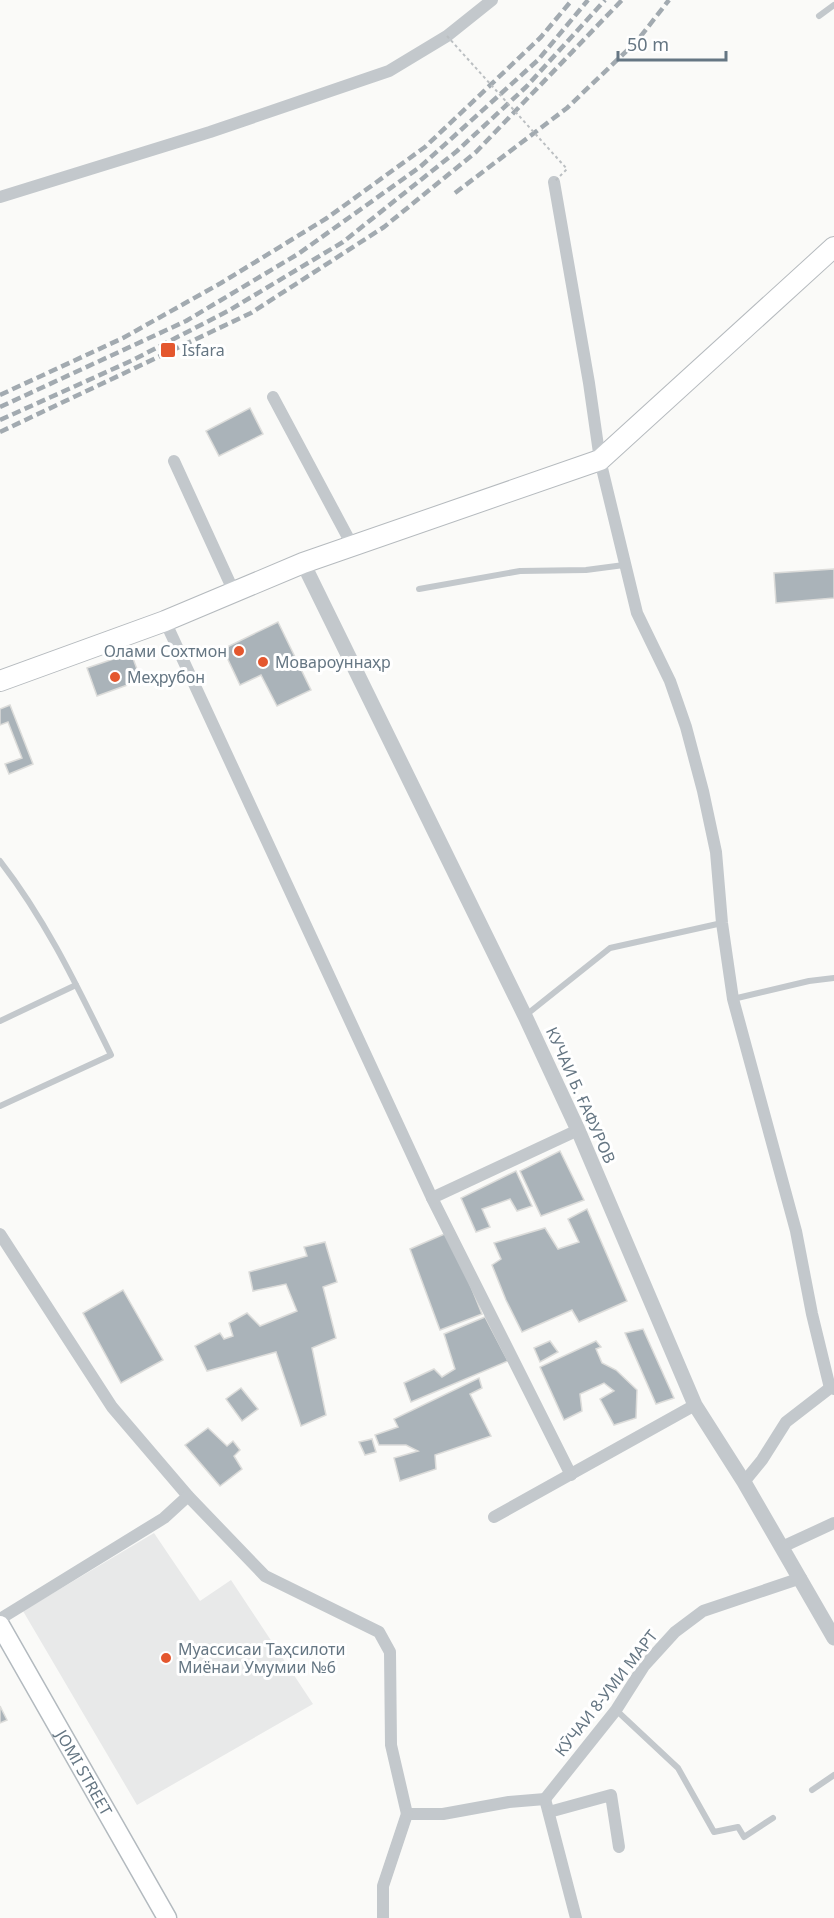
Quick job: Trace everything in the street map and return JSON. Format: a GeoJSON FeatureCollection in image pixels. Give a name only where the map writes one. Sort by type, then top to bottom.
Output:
{"type":"FeatureCollection","features":[{"type":"Feature","properties":{"kind":"main road"},"geometry":{"type":"LineString","coordinates":[[0,681],[165,621],[303,563],[600,460],[834,247]]}},
{"type":"Feature","properties":{"kind":"main road","name":"JOMI STREET"},"geometry":{"type":"LineString","coordinates":[[0,1625],[167,1918]]}},
{"type":"Feature","properties":{"kind":"street"},"geometry":{"type":"LineString","coordinates":[[0,197],[210,132],[388,71],[447,36],[492,0]]}},
{"type":"Feature","properties":{"kind":"street"},"geometry":{"type":"LineString","coordinates":[[554,182],[600,460],[624,565],[637,613],[670,681],[689,737],[703,791],[716,852],[722,923],[733,999],[796,1231],[812,1314],[832,1388],[786,1422],[762,1460],[744,1482]]}},
{"type":"Feature","properties":{"kind":"street"},"geometry":{"type":"LineString","coordinates":[[273,397],[352,545]]}},
{"type":"Feature","properties":{"kind":"street"},"geometry":{"type":"LineString","coordinates":[[174,461],[234,592]]}},
{"type":"Feature","properties":{"kind":"street","name":"КУЧАИ Б. ҒАФУРОВ"},"geometry":{"type":"LineString","coordinates":[[303,563],[579,1130],[696,1405],[801,1578],[834,1638]]}},
{"type":"Feature","properties":{"kind":"street"},"geometry":{"type":"LineString","coordinates":[[165,621],[432,1198],[571,1475]]}},
{"type":"Feature","properties":{"kind":"street"},"geometry":{"type":"LineString","coordinates":[[432,1198],[579,1130]]}},
{"type":"Feature","properties":{"kind":"street"},"geometry":{"type":"LineString","coordinates":[[0,1234],[112,1407],[188,1496],[265,1576],[379,1632],[390,1652],[391,1744],[407,1814],[383,1886],[383,1918]]}},
{"type":"Feature","properties":{"kind":"street"},"geometry":{"type":"LineString","coordinates":[[494,1517],[696,1405]]}},
{"type":"Feature","properties":{"kind":"street"},"geometry":{"type":"LineString","coordinates":[[0,1619],[164,1518],[188,1496]]}},
{"type":"Feature","properties":{"kind":"street"},"geometry":{"type":"LineString","coordinates":[[782,1546],[834,1523]]}},
{"type":"Feature","properties":{"kind":"street","name":"КӮЧАИ 8-УМИ МАРТ"},"geometry":{"type":"LineString","coordinates":[[545,1799],[616,1710],[644,1666],[675,1632],[703,1611],[801,1578]]}},
{"type":"Feature","properties":{"kind":"street"},"geometry":{"type":"LineString","coordinates":[[549,1812],[611,1795],[619,1847]]}},
{"type":"Feature","properties":{"kind":"street"},"geometry":{"type":"LineString","coordinates":[[407,1814],[443,1814],[509,1802],[545,1799],[576,1918]]}},
{"type":"Feature","properties":{"kind":"lane"},"geometry":{"type":"LineString","coordinates":[[819,16],[834,5]]}},
{"type":"Feature","properties":{"kind":"lane"},"geometry":{"type":"LineString","coordinates":[[419,589],[520,571],[586,570],[624,565]]}},
{"type":"Feature","properties":{"kind":"lane"},"geometry":{"type":"LineString","coordinates":[[0,861],[40,919],[111,1055],[0,1106]]}},
{"type":"Feature","properties":{"kind":"lane"},"geometry":{"type":"LineString","coordinates":[[525,1016],[610,948],[722,923]]}},
{"type":"Feature","properties":{"kind":"lane"},"geometry":{"type":"LineString","coordinates":[[733,999],[809,981],[834,978]]}},
{"type":"Feature","properties":{"kind":"lane"},"geometry":{"type":"LineString","coordinates":[[0,1021],[76,985]]}},
{"type":"Feature","properties":{"kind":"lane"},"geometry":{"type":"LineString","coordinates":[[616,1710],[678,1768],[714,1832],[738,1827],[744,1837],[773,1818]]}},
{"type":"Feature","properties":{"kind":"lane"},"geometry":{"type":"LineString","coordinates":[[812,1790],[834,1775]]}},
{"type":"Feature","properties":{"kind":"path"},"geometry":{"type":"LineString","coordinates":[[447,36],[567,169],[554,182]]}},
{"type":"Feature","properties":{"kind":"shaded area","name":"Муассисаи Таҳсилоти Миёнаи Умумии №6"},"geometry":{"type":"Polygon","coordinates":[[[154,1533],[200,1601],[231,1580],[313,1704],[137,1805],[23,1611],[154,1533]]]}},
{"type":"Feature","properties":{"kind":"building"},"geometry":{"type":"Polygon","coordinates":[[[250,408],[263,434],[219,456],[206,431],[250,408]]]}},
{"type":"Feature","properties":{"kind":"building"},"geometry":{"type":"Polygon","coordinates":[[[834,569],[834,598],[776,603],[774,573],[834,569]]]}},
{"type":"Feature","properties":{"kind":"building","name":"Мовароуннаҳр"},"geometry":{"type":"Polygon","coordinates":[[[278,622],[311,690],[277,706],[261,675],[240,685],[223,649],[278,622]]]}},
{"type":"Feature","properties":{"kind":"building","name":"Меҳрубон"},"geometry":{"type":"Polygon","coordinates":[[[131,653],[141,680],[97,696],[87,668],[131,653]]]}},
{"type":"Feature","properties":{"kind":"building"},"geometry":{"type":"Polygon","coordinates":[[[10,705],[33,764],[9,774],[5,764],[22,758],[8,722],[0,725],[0,709],[10,705]]]}},
{"type":"Feature","properties":{"kind":"building"},"geometry":{"type":"Polygon","coordinates":[[[560,1151],[584,1200],[541,1216],[520,1171],[560,1151]]]}},
{"type":"Feature","properties":{"kind":"building"},"geometry":{"type":"Polygon","coordinates":[[[516,1171],[532,1206],[517,1211],[510,1199],[482,1209],[490,1227],[476,1232],[461,1198],[516,1171]]]}},
{"type":"Feature","properties":{"kind":"building"},"geometry":{"type":"Polygon","coordinates":[[[587,1209],[627,1301],[579,1322],[572,1310],[522,1332],[492,1265],[501,1259],[494,1243],[545,1228],[558,1249],[579,1242],[568,1219],[587,1209]]]}},
{"type":"Feature","properties":{"kind":"building"},"geometry":{"type":"Polygon","coordinates":[[[449,1232],[482,1314],[440,1330],[410,1249],[449,1232]]]}},
{"type":"Feature","properties":{"kind":"building"},"geometry":{"type":"Polygon","coordinates":[[[325,1242],[337,1282],[323,1287],[336,1338],[312,1348],[326,1415],[301,1426],[276,1352],[207,1371],[195,1346],[220,1333],[224,1339],[233,1336],[229,1323],[247,1313],[260,1326],[297,1311],[286,1284],[253,1291],[249,1272],[307,1256],[304,1247],[325,1242]]]}},
{"type":"Feature","properties":{"kind":"building"},"geometry":{"type":"Polygon","coordinates":[[[123,1290],[163,1360],[121,1383],[83,1313],[123,1290]]]}},
{"type":"Feature","properties":{"kind":"building"},"geometry":{"type":"Polygon","coordinates":[[[485,1317],[508,1361],[411,1402],[404,1383],[434,1369],[442,1377],[455,1369],[444,1334],[485,1317]]]}},
{"type":"Feature","properties":{"kind":"building"},"geometry":{"type":"Polygon","coordinates":[[[643,1329],[674,1398],[656,1404],[625,1333],[643,1329]]]}},
{"type":"Feature","properties":{"kind":"building"},"geometry":{"type":"Polygon","coordinates":[[[550,1341],[558,1352],[540,1362],[534,1348],[550,1341]]]}},
{"type":"Feature","properties":{"kind":"building"},"geometry":{"type":"Polygon","coordinates":[[[596,1341],[601,1347],[596,1349],[602,1363],[616,1370],[637,1390],[636,1418],[614,1425],[600,1399],[614,1391],[604,1383],[580,1394],[582,1411],[564,1420],[540,1367],[596,1341]]]}},
{"type":"Feature","properties":{"kind":"building"},"geometry":{"type":"Polygon","coordinates":[[[479,1378],[482,1388],[470,1394],[491,1436],[435,1455],[436,1469],[400,1481],[394,1458],[418,1451],[406,1445],[379,1445],[375,1435],[398,1427],[394,1419],[479,1378]]]}},
{"type":"Feature","properties":{"kind":"building"},"geometry":{"type":"Polygon","coordinates":[[[241,1388],[258,1409],[242,1421],[226,1399],[241,1388]]]}},
{"type":"Feature","properties":{"kind":"building"},"geometry":{"type":"Polygon","coordinates":[[[208,1428],[227,1446],[233,1441],[240,1450],[234,1456],[242,1469],[220,1486],[185,1445],[208,1428]]]}},
{"type":"Feature","properties":{"kind":"building"},"geometry":{"type":"Polygon","coordinates":[[[372,1439],[376,1452],[365,1455],[359,1442],[372,1439]]]}},
{"type":"Feature","properties":{"kind":"building"},"geometry":{"type":"Polygon","coordinates":[[[0,1706],[7,1720],[0,1723],[0,1706]]]}},
{"type":"Feature","properties":{"kind":"railway"},"geometry":{"type":"LineString","coordinates":[[0,395],[123,338],[221,283],[327,218],[425,147],[541,37],[572,0]]}},
{"type":"Feature","properties":{"kind":"railway"},"geometry":{"type":"LineString","coordinates":[[0,407],[186,321],[298,254],[420,167],[538,60],[588,0]]}},
{"type":"Feature","properties":{"kind":"railway"},"geometry":{"type":"LineString","coordinates":[[0,420],[133,360],[228,311],[343,242],[457,151],[526,87],[605,0]]}},
{"type":"Feature","properties":{"kind":"railway"},"geometry":{"type":"LineString","coordinates":[[0,432],[251,313],[384,227],[476,152],[622,0]]}},
{"type":"Feature","properties":{"kind":"railway"},"geometry":{"type":"LineString","coordinates":[[455,193],[567,108],[637,41],[669,0]]}},
{"type":"Feature","properties":{"kind":"place","name":"Isfara"},"geometry":{"type":"Point","coordinates":[168,350]}},
{"type":"Feature","properties":{"kind":"place","name":"Олами Сохтмон"},"geometry":{"type":"Point","coordinates":[239,651]}},
{"type":"Feature","properties":{"kind":"place","name":"Мовароуннаҳр"},"geometry":{"type":"Point","coordinates":[263,662]}},
{"type":"Feature","properties":{"kind":"place","name":"Меҳрубон"},"geometry":{"type":"Point","coordinates":[115,677]}},
{"type":"Feature","properties":{"kind":"place","name":"Муассисаи Таҳсилоти Миёнаи Умумии №6"},"geometry":{"type":"Point","coordinates":[166,1658]}}]}
